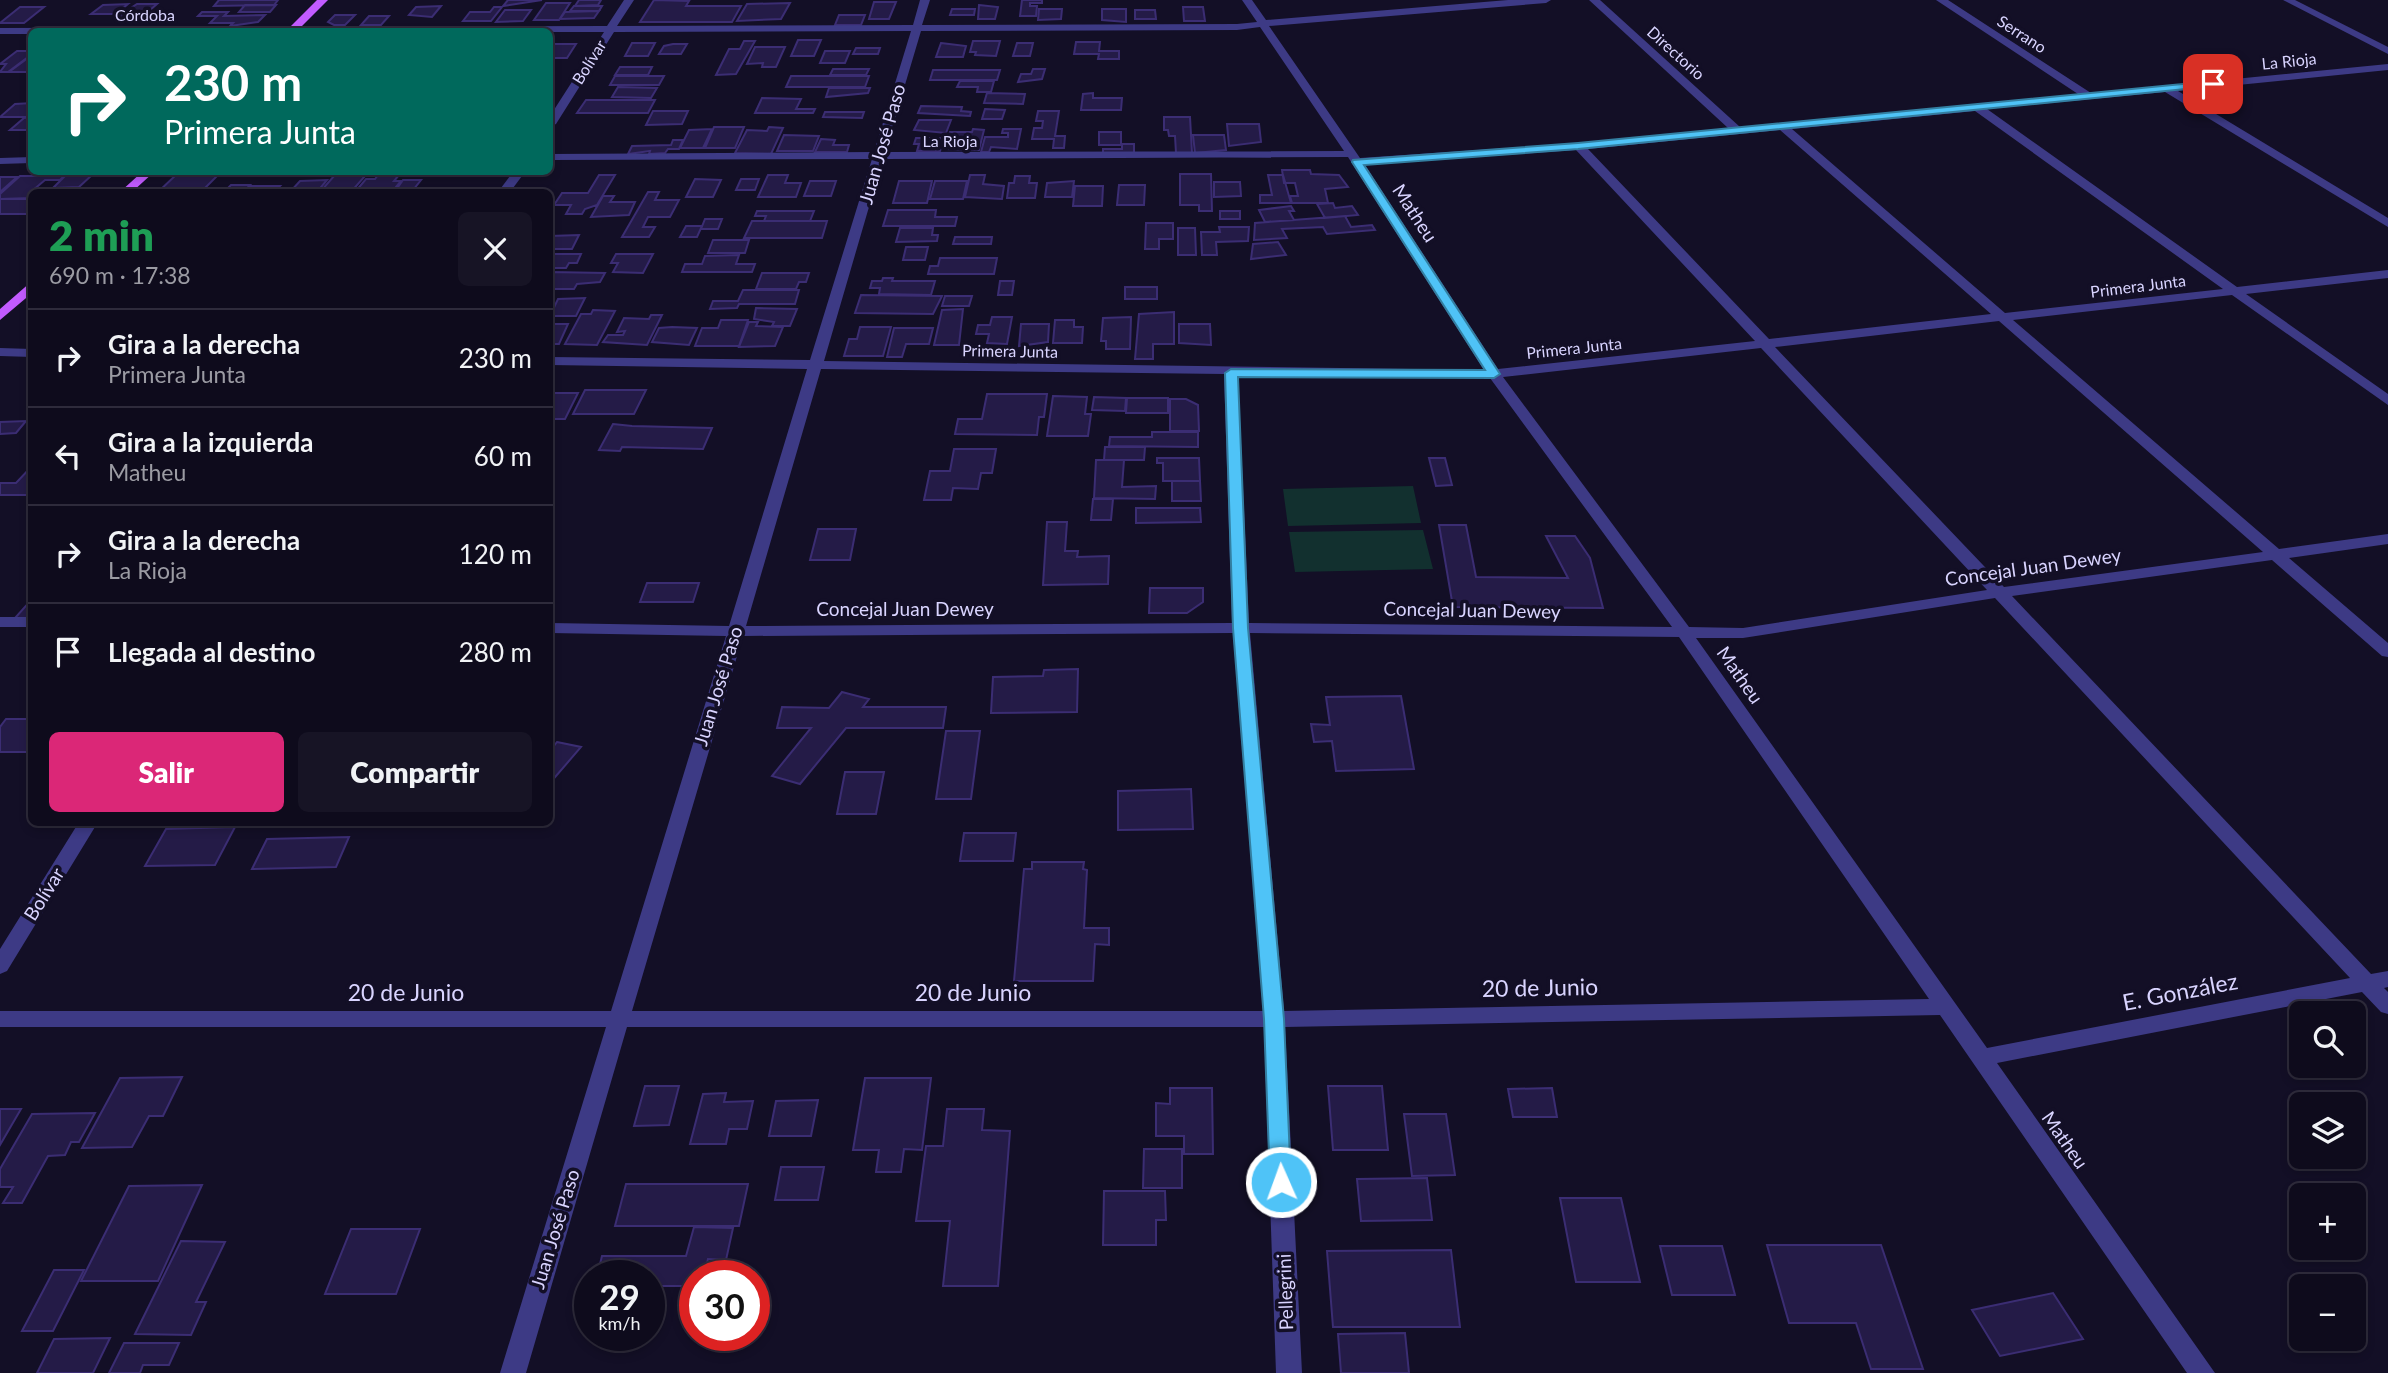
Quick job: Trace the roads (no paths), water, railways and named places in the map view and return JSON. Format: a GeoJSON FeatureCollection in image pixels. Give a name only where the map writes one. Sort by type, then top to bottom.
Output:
{"type":"FeatureCollection","features":[{"type":"Feature","properties":{"kind":"main road"},"geometry":{"type":"LineString","coordinates":[[293,28],[323,0]]}},
{"type":"Feature","properties":{"kind":"main road"},"geometry":{"type":"LineString","coordinates":[[129,189],[145,175]]}},
{"type":"Feature","properties":{"kind":"main road"},"geometry":{"type":"LineString","coordinates":[[0,316],[28,289]]}},
{"type":"Feature","properties":{"kind":"street","name":"Bolívar"},"geometry":{"type":"LineString","coordinates":[[553,119],[629,0]]}},
{"type":"Feature","properties":{"kind":"street","name":"Juan José Paso"},"geometry":{"type":"LineString","coordinates":[[513,1373],[925,0]]}},
{"type":"Feature","properties":{"kind":"street","name":"Matheu"},"geometry":{"type":"LineString","coordinates":[[1247,0],[1354,158],[1494,374],[1686,635],[2202,1373]]}},
{"type":"Feature","properties":{"kind":"street","name":"Córdoba"},"geometry":{"type":"LineString","coordinates":[[553,29],[1264,25],[1308,18],[1546,0]]}},
{"type":"Feature","properties":{"kind":"street","name":"Directorio"},"geometry":{"type":"LineString","coordinates":[[1594,0],[1736,129]]}},
{"type":"Feature","properties":{"kind":"street","name":"Serrano"},"geometry":{"type":"LineString","coordinates":[[1941,0],[2087,95]]}},
{"type":"Feature","properties":{"kind":"street"},"geometry":{"type":"LineString","coordinates":[[2288,0],[2388,51]]}},
{"type":"Feature","properties":{"kind":"street","name":"Córdoba"},"geometry":{"type":"LineString","coordinates":[[0,31],[28,31]]}},
{"type":"Feature","properties":{"kind":"street","name":"La Rioja"},"geometry":{"type":"LineString","coordinates":[[553,157],[1354,158],[1578,146],[2388,67]]}},
{"type":"Feature","properties":{"kind":"street"},"geometry":{"type":"LineString","coordinates":[[2168,89],[2388,223]]}},
{"type":"Feature","properties":{"kind":"street"},"geometry":{"type":"LineString","coordinates":[[1978,107],[2388,401]]}},
{"type":"Feature","properties":{"kind":"street"},"geometry":{"type":"LineString","coordinates":[[1781,125],[2273,555],[2388,652]]}},
{"type":"Feature","properties":{"kind":"street"},"geometry":{"type":"LineString","coordinates":[[1578,146],[1763,346],[2388,1006]]}},
{"type":"Feature","properties":{"kind":"street"},"geometry":{"type":"LineString","coordinates":[[0,161],[28,160]]}},
{"type":"Feature","properties":{"kind":"street","name":"Primera Junta"},"geometry":{"type":"LineString","coordinates":[[553,361],[1231,373],[1494,374],[2003,320],[2388,274]]}},
{"type":"Feature","properties":{"kind":"street"},"geometry":{"type":"LineString","coordinates":[[0,352],[28,353]]}},
{"type":"Feature","properties":{"kind":"street","name":"Pellegrini"},"geometry":{"type":"LineString","coordinates":[[1231,373],[1241,628],[1274,1019],[1289,1373]]}},
{"type":"Feature","properties":{"kind":"street","name":"Concejal Juan Dewey"},"geometry":{"type":"LineString","coordinates":[[553,628],[734,631],[1241,628],[1686,635],[1743,633],[1998,593],[2388,539]]}},
{"type":"Feature","properties":{"kind":"street"},"geometry":{"type":"LineString","coordinates":[[0,622],[28,622]]}},
{"type":"Feature","properties":{"kind":"street","name":"Bolívar"},"geometry":{"type":"LineString","coordinates":[[0,965],[87,826]]}},
{"type":"Feature","properties":{"kind":"street","name":"E. González"},"geometry":{"type":"LineString","coordinates":[[1982,1057],[2388,979]]}},
{"type":"Feature","properties":{"kind":"street","name":"20 de Junio"},"geometry":{"type":"LineString","coordinates":[[0,1019],[1274,1019],[1946,1007]]}}]}
